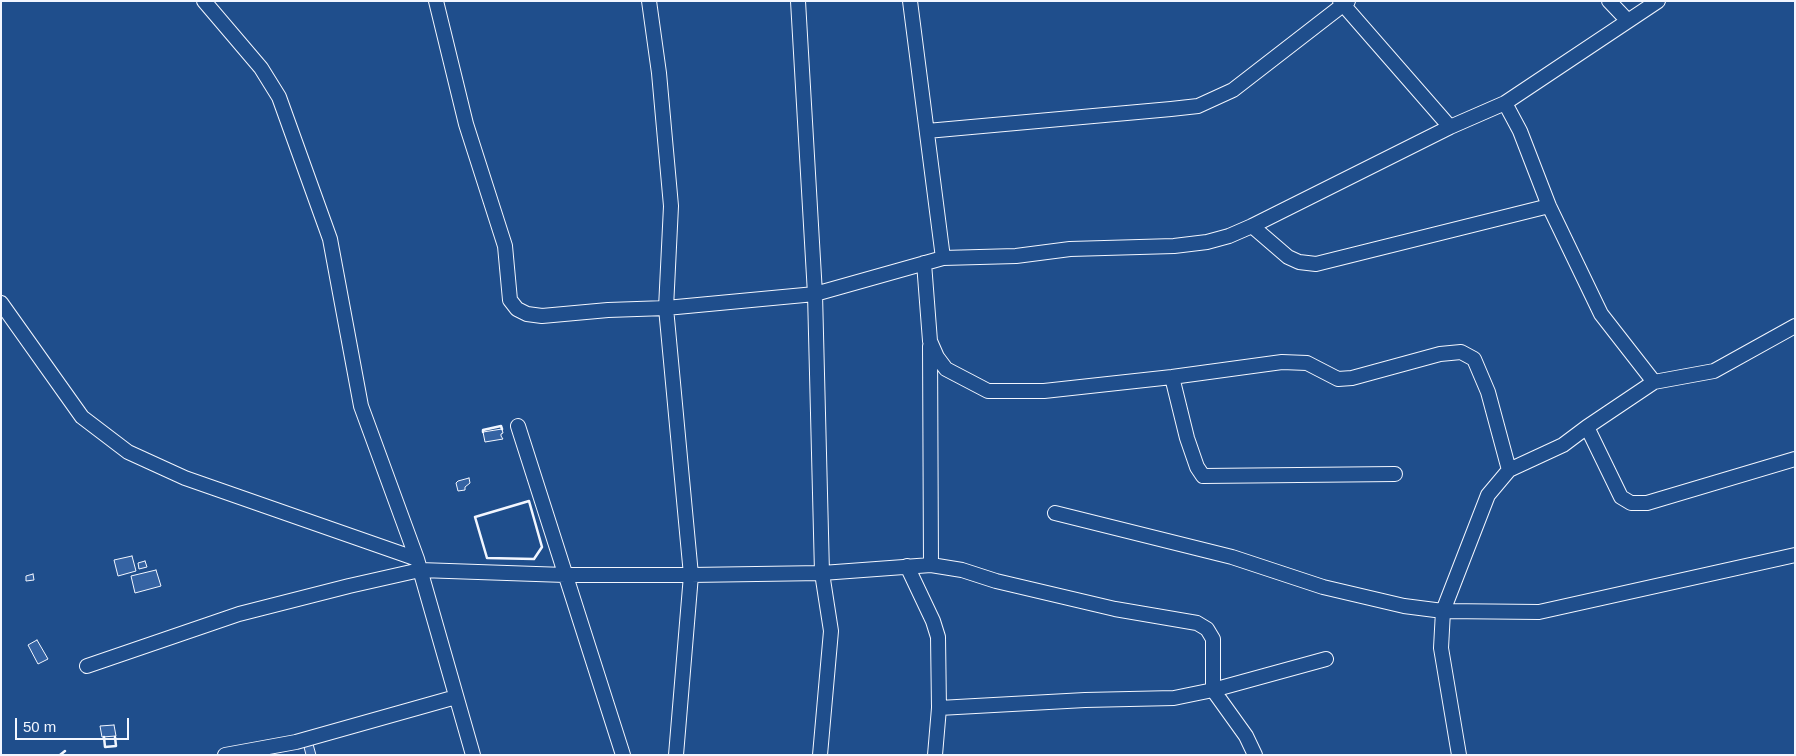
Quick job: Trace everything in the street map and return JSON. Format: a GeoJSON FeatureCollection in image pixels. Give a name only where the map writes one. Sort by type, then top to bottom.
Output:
{"type":"FeatureCollection","features":[{"type":"Feature","properties":{"kind":"street"},"geometry":{"type":"LineString","coordinates":[[204,1],[261,68],[279,98],[330,239],[361,406],[418,565],[472,755]]}},
{"type":"Feature","properties":{"kind":"street"},"geometry":{"type":"LineString","coordinates":[[436,1],[466,124],[505,246],[510,300],[517,309],[527,314],[542,316],[608,310],[666,308],[815,294],[943,258],[1016,256],[1070,249],[1174,246],[1207,242],[1229,236],[1450,127],[1504,103],[1658,1]]}},
{"type":"Feature","properties":{"kind":"street"},"geometry":{"type":"LineString","coordinates":[[649,1],[659,73],[671,206],[666,308],[691,575],[676,755]]}},
{"type":"Feature","properties":{"kind":"street"},"geometry":{"type":"LineString","coordinates":[[798,1],[815,294],[822,573],[831,631],[820,755]]}},
{"type":"Feature","properties":{"kind":"street"},"geometry":{"type":"LineString","coordinates":[[910,1],[943,258]]}},
{"type":"Feature","properties":{"kind":"street"},"geometry":{"type":"LineString","coordinates":[[1609,1],[1628,21]]}},
{"type":"Feature","properties":{"kind":"street"},"geometry":{"type":"LineString","coordinates":[[927,131],[1198,106],[1233,90],[1343,3],[1450,127]]}},
{"type":"Feature","properties":{"kind":"street"},"geometry":{"type":"LineString","coordinates":[[1504,103],[1520,131],[1549,206],[1601,314],[1654,382]]}},
{"type":"Feature","properties":{"kind":"street"},"geometry":{"type":"LineString","coordinates":[[1252,226],[1288,257],[1299,262],[1316,264],[1549,206]]}},
{"type":"Feature","properties":{"kind":"street"},"geometry":{"type":"LineString","coordinates":[[924,263],[930,341],[931,565]]}},
{"type":"Feature","properties":{"kind":"street"},"geometry":{"type":"LineString","coordinates":[[1,303],[82,417],[128,452],[185,478],[418,565],[565,575],[822,573],[931,565],[962,570],[1115,610],[1197,623],[1207,629],[1214,638],[1213,690],[1246,736],[1255,755]]}},
{"type":"Feature","properties":{"kind":"street"},"geometry":{"type":"LineString","coordinates":[[1459,755],[1441,648],[1442,611],[1488,496],[1509,470],[1563,445],[1654,382],[1714,371],[1795,326]]}},
{"type":"Feature","properties":{"kind":"street"},"geometry":{"type":"LineString","coordinates":[[930,341],[937,358],[946,369],[988,391],[1044,391],[1172,377],[1282,362],[1307,363],[1338,379],[1352,378],[1440,354],[1461,352],[1474,359],[1488,392],[1509,470]]}},
{"type":"Feature","properties":{"kind":"street"},"geometry":{"type":"LineString","coordinates":[[1172,377],[1187,438],[1203,476],[1395,474]]}},
{"type":"Feature","properties":{"kind":"street"},"geometry":{"type":"LineString","coordinates":[[518,426],[623,755]]}},
{"type":"Feature","properties":{"kind":"street"},"geometry":{"type":"LineString","coordinates":[[1587,427],[1621,497],[1631,503],[1647,503],[1795,459]]}},
{"type":"Feature","properties":{"kind":"street"},"geometry":{"type":"LineString","coordinates":[[1055,513],[1232,557],[1323,587],[1404,606],[1442,611],[1539,612],[1795,554]]}},
{"type":"Feature","properties":{"kind":"street"},"geometry":{"type":"LineString","coordinates":[[87,666],[239,614],[349,586],[418,565]]}},
{"type":"Feature","properties":{"kind":"street"},"geometry":{"type":"LineString","coordinates":[[907,566],[938,637],[938,708],[935,755]]}},
{"type":"Feature","properties":{"kind":"street"},"geometry":{"type":"LineString","coordinates":[[938,708],[1085,700],[1174,698],[1213,690],[1326,659]]}},
{"type":"Feature","properties":{"kind":"street"},"geometry":{"type":"LineString","coordinates":[[225,755],[296,742],[456,697]]}},
{"type":"Feature","properties":{"kind":"building"},"geometry":{"type":"Polygon","coordinates":[[[502,429],[503,433],[501,436],[503,439],[485,442],[483,432],[502,429]]]}},
{"type":"Feature","properties":{"kind":"building"},"geometry":{"type":"Polygon","coordinates":[[[469,478],[470,483],[465,487],[465,490],[458,491],[456,483],[469,478]]]}},
{"type":"Feature","properties":{"kind":"building"},"geometry":{"type":"Polygon","coordinates":[[[132,556],[136,571],[118,576],[114,560],[132,556]]]}},
{"type":"Feature","properties":{"kind":"building"},"geometry":{"type":"Polygon","coordinates":[[[145,561],[147,567],[139,569],[138,563],[145,561]]]}},
{"type":"Feature","properties":{"kind":"building"},"geometry":{"type":"Polygon","coordinates":[[[156,570],[161,586],[135,593],[131,576],[156,570]]]}},
{"type":"Feature","properties":{"kind":"building"},"geometry":{"type":"Polygon","coordinates":[[[33,574],[34,580],[26,581],[26,576],[33,574]]]}},
{"type":"Feature","properties":{"kind":"building"},"geometry":{"type":"Polygon","coordinates":[[[37,640],[48,659],[38,664],[28,645],[37,640]]]}},
{"type":"Feature","properties":{"kind":"building"},"geometry":{"type":"Polygon","coordinates":[[[114,725],[116,736],[102,737],[100,726],[114,725]]]}},
{"type":"Feature","properties":{"kind":"building"},"geometry":{"type":"Polygon","coordinates":[[[313,744],[316,755],[306,755],[304,747],[313,744]]]}},
{"type":"Feature","properties":{"kind":"wall"},"geometry":{"type":"LineString","coordinates":[[483,432],[483,430],[501,426],[502,429]]}},
{"type":"Feature","properties":{"kind":"wall"},"geometry":{"type":"LineString","coordinates":[[529,501],[542,547],[534,559],[487,558],[475,517],[529,501]]}},
{"type":"Feature","properties":{"kind":"wall"},"geometry":{"type":"LineString","coordinates":[[104,737],[105,747],[116,746],[115,737]]}},
{"type":"Feature","properties":{"kind":"wall"},"geometry":{"type":"LineString","coordinates":[[60,755],[65,751]]}}]}
